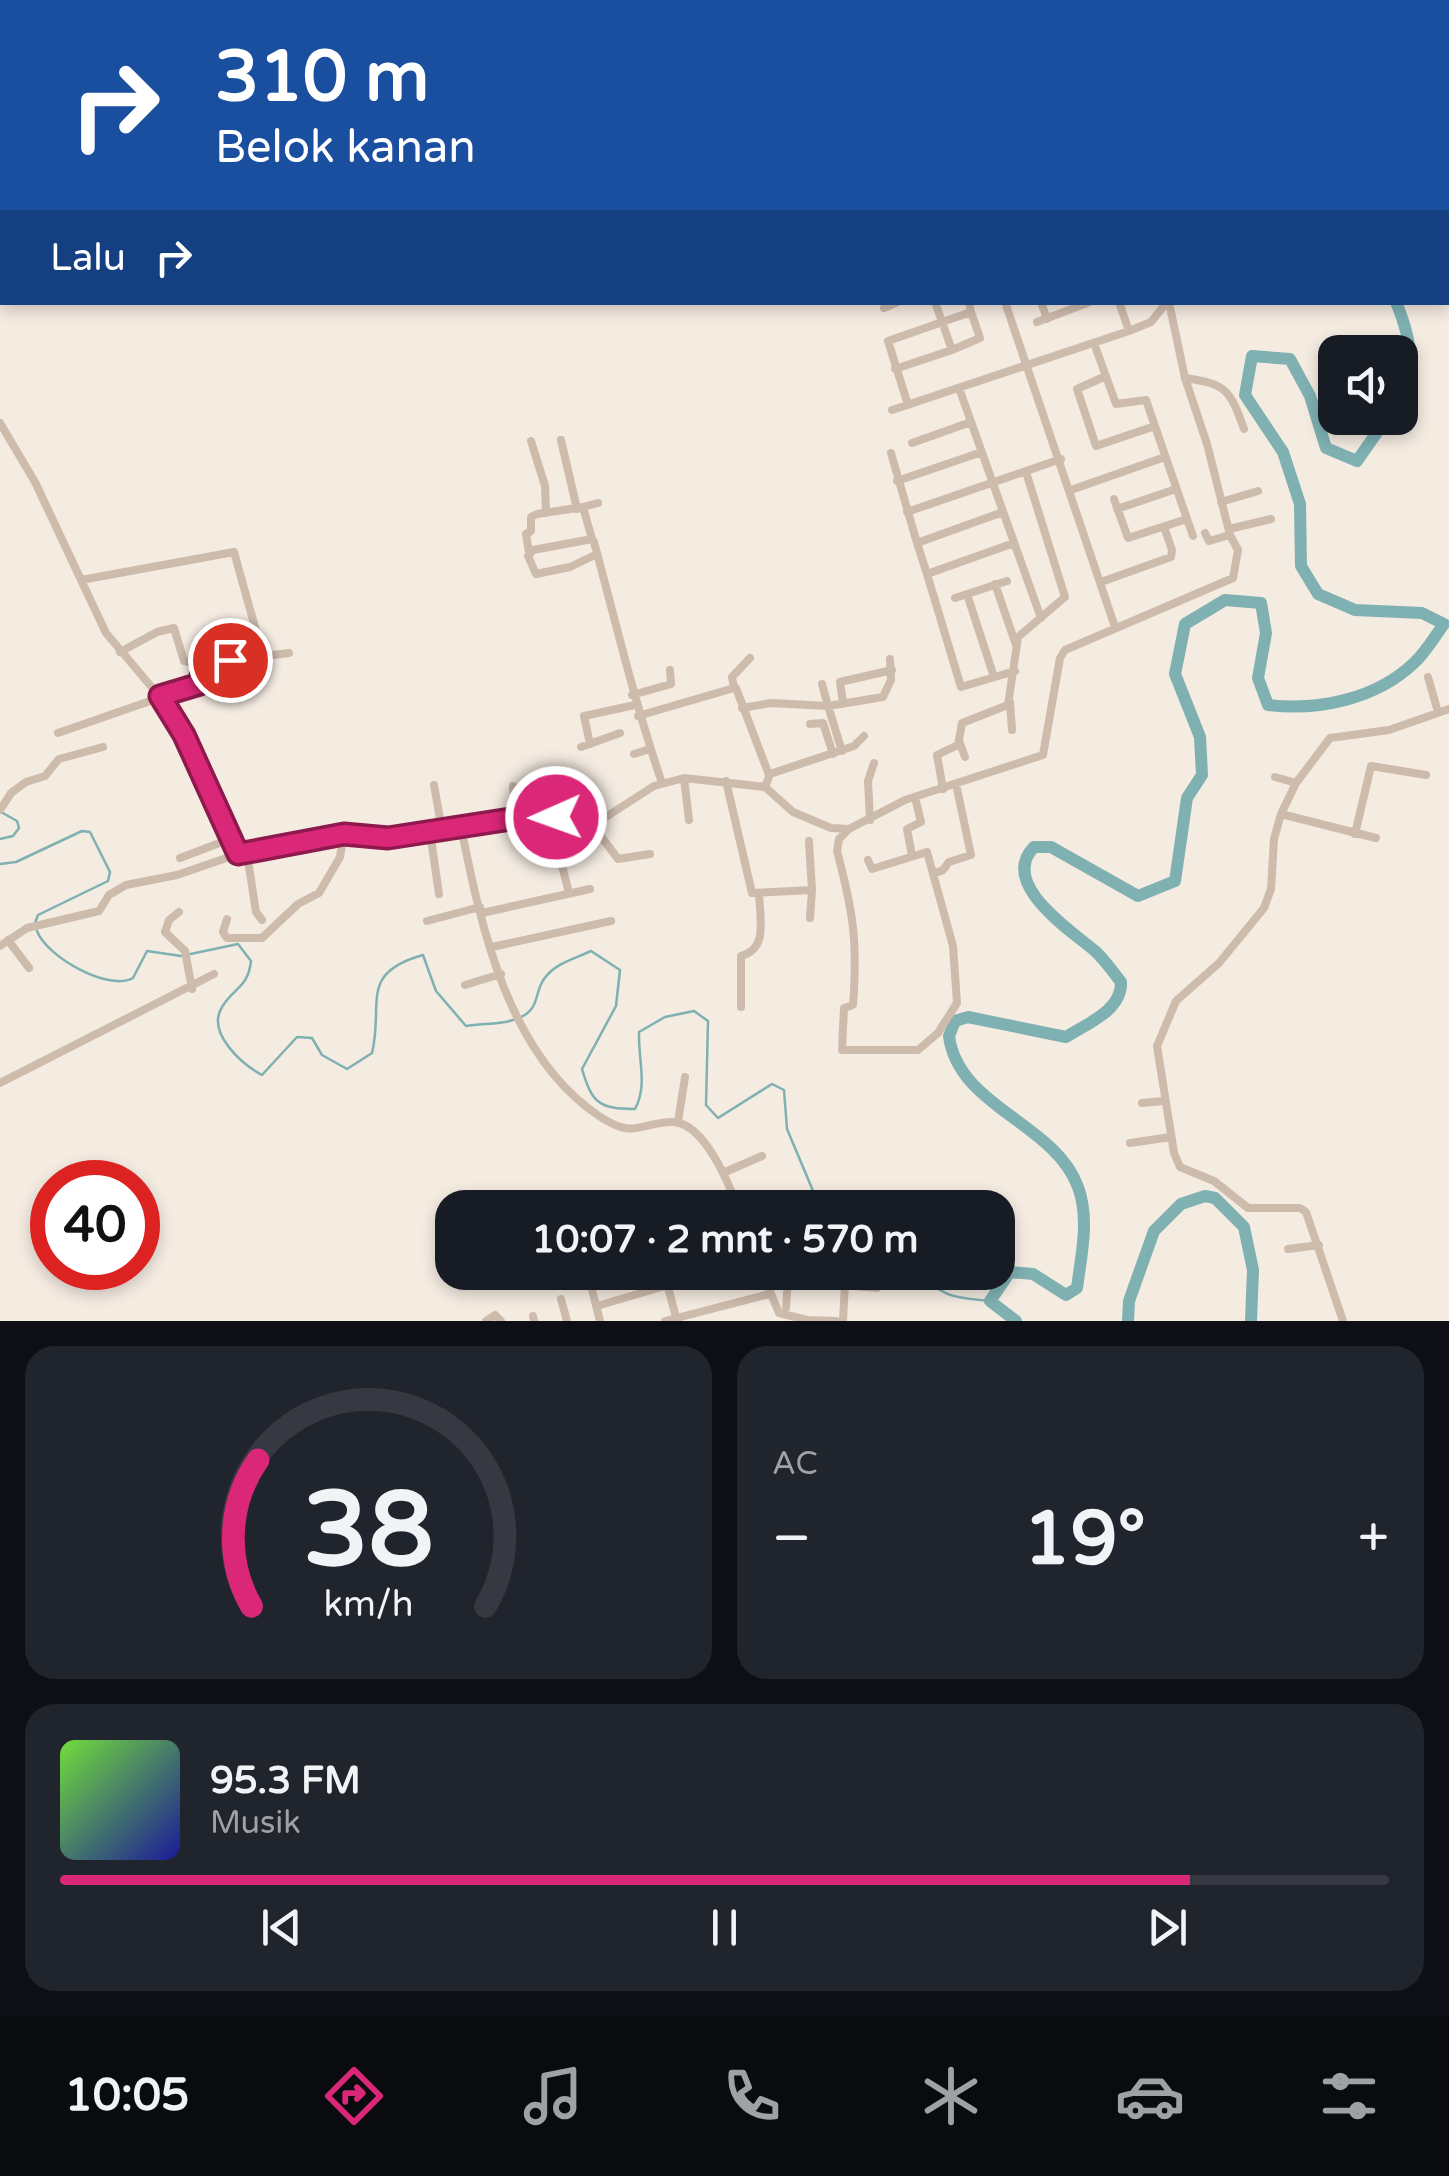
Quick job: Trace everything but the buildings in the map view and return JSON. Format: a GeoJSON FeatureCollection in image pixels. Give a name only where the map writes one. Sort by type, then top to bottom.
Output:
{"type":"FeatureCollection","features":[{"type":"Feature","properties":{"kind":"street"},"geometry":{"type":"LineString","coordinates":[[884,308],[891,305]]}},
{"type":"Feature","properties":{"kind":"street"},"geometry":{"type":"LineString","coordinates":[[936,305],[952,350]]}},
{"type":"Feature","properties":{"kind":"street"},"geometry":{"type":"LineString","coordinates":[[1006,305],[1116,627]]}},
{"type":"Feature","properties":{"kind":"street"},"geometry":{"type":"LineString","coordinates":[[1041,305],[1042,320],[1082,305]]}},
{"type":"Feature","properties":{"kind":"street"},"geometry":{"type":"LineString","coordinates":[[1120,305],[1130,331]]}},
{"type":"Feature","properties":{"kind":"street"},"geometry":{"type":"LineString","coordinates":[[892,410],[1130,331],[1151,322],[1165,305]]}},
{"type":"Feature","properties":{"kind":"street"},"geometry":{"type":"LineString","coordinates":[[29,968],[4,943],[37,927],[99,911],[109,895],[126,885],[177,876],[243,854],[344,834],[388,838],[549,814],[574,830],[594,827],[662,783],[684,778],[765,787],[793,812],[831,828],[849,829],[915,796],[1043,755],[1062,653],[1230,582],[1235,575],[1238,558],[1208,444],[1185,378],[1169,305]]}},
{"type":"Feature","properties":{"kind":"street"},"geometry":{"type":"LineString","coordinates":[[896,369],[980,338],[970,307],[889,340],[896,369],[908,405]]}},
{"type":"Feature","properties":{"kind":"street"},"geometry":{"type":"LineString","coordinates":[[1151,322],[1176,330]]}},
{"type":"Feature","properties":{"kind":"street"},"geometry":{"type":"LineString","coordinates":[[1094,343],[1116,404],[1144,398],[1193,536]]}},
{"type":"Feature","properties":{"kind":"street"},"geometry":{"type":"LineString","coordinates":[[1106,376],[1076,389],[1095,445],[1155,426]]}},
{"type":"Feature","properties":{"kind":"street"},"geometry":{"type":"LineString","coordinates":[[1185,378],[1222,386],[1230,394],[1244,429]]}},
{"type":"Feature","properties":{"kind":"street"},"geometry":{"type":"LineString","coordinates":[[959,388],[1041,618]]}},
{"type":"Feature","properties":{"kind":"street"},"geometry":{"type":"LineString","coordinates":[[912,443],[971,422]]}},
{"type":"Feature","properties":{"kind":"street"},"geometry":{"type":"LineString","coordinates":[[0,423],[34,482],[106,633],[160,696],[184,735],[230,839],[243,854],[256,912],[262,920]]}},
{"type":"Feature","properties":{"kind":"street"},"geometry":{"type":"LineString","coordinates":[[531,440],[545,486],[546,512]]}},
{"type":"Feature","properties":{"kind":"street"},"geometry":{"type":"LineString","coordinates":[[562,440],[622,640],[638,716],[662,783]]}},
{"type":"Feature","properties":{"kind":"street"},"geometry":{"type":"LineString","coordinates":[[897,481],[982,452]]}},
{"type":"Feature","properties":{"kind":"street"},"geometry":{"type":"LineString","coordinates":[[891,453],[961,687],[1015,671]]}},
{"type":"Feature","properties":{"kind":"street"},"geometry":{"type":"LineString","coordinates":[[1070,490],[1166,457]]}},
{"type":"Feature","properties":{"kind":"street"},"geometry":{"type":"LineString","coordinates":[[907,512],[1061,459]]}},
{"type":"Feature","properties":{"kind":"street"},"geometry":{"type":"LineString","coordinates":[[1016,645],[1022,632],[1066,597],[1026,472]]}},
{"type":"Feature","properties":{"kind":"street"},"geometry":{"type":"LineString","coordinates":[[1117,510],[1176,488]]}},
{"type":"Feature","properties":{"kind":"street"},"geometry":{"type":"LineString","coordinates":[[1221,502],[1258,491]]}},
{"type":"Feature","properties":{"kind":"street"},"geometry":{"type":"LineString","coordinates":[[1114,499],[1128,538],[1187,519]]}},
{"type":"Feature","properties":{"kind":"street"},"geometry":{"type":"LineString","coordinates":[[597,554],[570,568],[534,574],[526,534],[532,531],[532,516],[598,503]]}},
{"type":"Feature","properties":{"kind":"street"},"geometry":{"type":"LineString","coordinates":[[916,543],[1004,512]]}},
{"type":"Feature","properties":{"kind":"street"},"geometry":{"type":"LineString","coordinates":[[1205,532],[1209,541],[1272,520]]}},
{"type":"Feature","properties":{"kind":"street"},"geometry":{"type":"LineString","coordinates":[[1164,527],[1176,569]]}},
{"type":"Feature","properties":{"kind":"street"},"geometry":{"type":"LineString","coordinates":[[529,552],[592,539]]}},
{"type":"Feature","properties":{"kind":"street"},"geometry":{"type":"LineString","coordinates":[[927,574],[1014,543]]}},
{"type":"Feature","properties":{"kind":"street"},"geometry":{"type":"LineString","coordinates":[[82,580],[234,552],[263,656]]}},
{"type":"Feature","properties":{"kind":"street"},"geometry":{"type":"LineString","coordinates":[[1101,582],[1170,557]]}},
{"type":"Feature","properties":{"kind":"street"},"geometry":{"type":"LineString","coordinates":[[955,598],[1008,580]]}},
{"type":"Feature","properties":{"kind":"street"},"geometry":{"type":"LineString","coordinates":[[995,584],[1016,645],[1010,702],[1012,730]]}},
{"type":"Feature","properties":{"kind":"street"},"geometry":{"type":"LineString","coordinates":[[967,594],[994,677]]}},
{"type":"Feature","properties":{"kind":"street"},"geometry":{"type":"LineString","coordinates":[[58,734],[200,684],[198,665],[184,662],[174,628],[157,632],[120,652]]}},
{"type":"Feature","properties":{"kind":"street"},"geometry":{"type":"LineString","coordinates":[[201,676],[224,672],[221,662],[289,654]]}},
{"type":"Feature","properties":{"kind":"street"},"geometry":{"type":"LineString","coordinates":[[750,658],[732,677],[769,774],[765,787]]}},
{"type":"Feature","properties":{"kind":"street"},"geometry":{"type":"LineString","coordinates":[[742,708],[771,703],[828,706],[883,697],[891,664],[840,682],[844,703]]}},
{"type":"Feature","properties":{"kind":"street"},"geometry":{"type":"LineString","coordinates":[[620,734],[585,746],[584,716],[671,684],[670,670]]}},
{"type":"Feature","properties":{"kind":"street"},"geometry":{"type":"LineString","coordinates":[[1428,677],[1438,712]]}},
{"type":"Feature","properties":{"kind":"street"},"geometry":{"type":"LineString","coordinates":[[822,684],[837,752]]}},
{"type":"Feature","properties":{"kind":"street"},"geometry":{"type":"LineString","coordinates":[[638,716],[736,688]]}},
{"type":"Feature","properties":{"kind":"street"},"geometry":{"type":"LineString","coordinates":[[965,758],[960,743],[962,723],[1010,702]]}},
{"type":"Feature","properties":{"kind":"street"},"geometry":{"type":"LineString","coordinates":[[1343,1321],[1304,1209],[1254,1210],[1214,1182],[1180,1167],[1164,1101],[1158,1038],[1176,1001],[1219,963],[1264,908],[1271,889],[1280,814],[1296,782],[1330,738],[1389,730],[1449,709]]}},
{"type":"Feature","properties":{"kind":"street"},"geometry":{"type":"LineString","coordinates":[[1354,718],[1358,732]]}},
{"type":"Feature","properties":{"kind":"street"},"geometry":{"type":"LineString","coordinates":[[810,724],[823,723],[837,752]]}},
{"type":"Feature","properties":{"kind":"street"},"geometry":{"type":"LineString","coordinates":[[769,774],[837,752],[864,736]]}},
{"type":"Feature","properties":{"kind":"street"},"geometry":{"type":"LineString","coordinates":[[943,788],[935,758],[960,743]]}},
{"type":"Feature","properties":{"kind":"street"},"geometry":{"type":"LineString","coordinates":[[0,809],[11,793],[44,776],[59,759],[103,748]]}},
{"type":"Feature","properties":{"kind":"street"},"geometry":{"type":"LineString","coordinates":[[634,754],[650,749]]}},
{"type":"Feature","properties":{"kind":"street"},"geometry":{"type":"LineString","coordinates":[[870,820],[868,781],[874,763]]}},
{"type":"Feature","properties":{"kind":"street"},"geometry":{"type":"LineString","coordinates":[[1355,834],[1371,766],[1426,775]]}},
{"type":"Feature","properties":{"kind":"street"},"geometry":{"type":"LineString","coordinates":[[1275,777],[1296,782]]}},
{"type":"Feature","properties":{"kind":"street"},"geometry":{"type":"LineString","coordinates":[[684,778],[689,820]]}},
{"type":"Feature","properties":{"kind":"street"},"geometry":{"type":"LineString","coordinates":[[726,782],[750,892],[812,890]]}},
{"type":"Feature","properties":{"kind":"street"},"geometry":{"type":"LineString","coordinates":[[934,874],[950,862],[970,857],[956,784]]}},
{"type":"Feature","properties":{"kind":"street"},"geometry":{"type":"LineString","coordinates":[[434,785],[442,830]]}},
{"type":"Feature","properties":{"kind":"street"},"geometry":{"type":"LineString","coordinates":[[514,786],[516,817]]}},
{"type":"Feature","properties":{"kind":"street"},"geometry":{"type":"LineString","coordinates":[[912,856],[907,828],[921,822],[915,796]]}},
{"type":"Feature","properties":{"kind":"street"},"geometry":{"type":"LineString","coordinates":[[1280,814],[1376,838]]}},
{"type":"Feature","properties":{"kind":"street"},"geometry":{"type":"LineString","coordinates":[[461,826],[492,947],[522,1028],[568,1090],[610,1123],[634,1131],[678,1122]]}},
{"type":"Feature","properties":{"kind":"street"},"geometry":{"type":"LineString","coordinates":[[594,827],[618,859],[650,854]]}},
{"type":"Feature","properties":{"kind":"street"},"geometry":{"type":"LineString","coordinates":[[849,829],[837,846],[853,908],[857,949],[853,1004],[844,1008],[844,1052],[918,1050],[938,1034],[957,1003],[953,946],[927,852],[874,869],[868,860]]}},
{"type":"Feature","properties":{"kind":"street"},"geometry":{"type":"LineString","coordinates":[[570,894],[558,850],[574,830]]}},
{"type":"Feature","properties":{"kind":"street"},"geometry":{"type":"LineString","coordinates":[[430,832],[439,894]]}},
{"type":"Feature","properties":{"kind":"street"},"geometry":{"type":"LineString","coordinates":[[227,919],[223,932],[227,938],[262,938],[302,901],[319,893],[340,857],[344,834]]}},
{"type":"Feature","properties":{"kind":"street"},"geometry":{"type":"LineString","coordinates":[[180,858],[230,839]]}},
{"type":"Feature","properties":{"kind":"street"},"geometry":{"type":"LineString","coordinates":[[809,841],[810,918]]}},
{"type":"Feature","properties":{"kind":"street"},"geometry":{"type":"LineString","coordinates":[[427,922],[590,889]]}},
{"type":"Feature","properties":{"kind":"street"},"geometry":{"type":"LineString","coordinates":[[740,1007],[740,956],[753,954],[760,944],[759,893]]}},
{"type":"Feature","properties":{"kind":"street"},"geometry":{"type":"LineString","coordinates":[[179,912],[169,920],[164,932],[186,956],[192,989]]}},
{"type":"Feature","properties":{"kind":"street"},"geometry":{"type":"LineString","coordinates":[[492,947],[610,921]]}},
{"type":"Feature","properties":{"kind":"street"},"geometry":{"type":"LineString","coordinates":[[0,1083],[192,989],[214,974]]}},
{"type":"Feature","properties":{"kind":"street"},"geometry":{"type":"LineString","coordinates":[[466,985],[501,974]]}},
{"type":"Feature","properties":{"kind":"street"},"geometry":{"type":"LineString","coordinates":[[678,1122],[686,1078]]}},
{"type":"Feature","properties":{"kind":"street"},"geometry":{"type":"LineString","coordinates":[[1142,1103],[1164,1101]]}},
{"type":"Feature","properties":{"kind":"street"},"geometry":{"type":"LineString","coordinates":[[678,1122],[710,1150],[731,1190]]}},
{"type":"Feature","properties":{"kind":"street"},"geometry":{"type":"LineString","coordinates":[[1130,1143],[1171,1137]]}},
{"type":"Feature","properties":{"kind":"street"},"geometry":{"type":"LineString","coordinates":[[724,1172],[762,1156]]}},
{"type":"Feature","properties":{"kind":"street"},"geometry":{"type":"LineString","coordinates":[[1288,1249],[1319,1245]]}},
{"type":"Feature","properties":{"kind":"street"},"geometry":{"type":"LineString","coordinates":[[594,1290],[600,1321]]}},
{"type":"Feature","properties":{"kind":"street"},"geometry":{"type":"LineString","coordinates":[[596,1306],[654,1290]]}},
{"type":"Feature","properties":{"kind":"street"},"geometry":{"type":"LineString","coordinates":[[669,1290],[676,1319]]}},
{"type":"Feature","properties":{"kind":"street"},"geometry":{"type":"LineString","coordinates":[[665,1321],[768,1290],[779,1313],[807,1321],[839,1321],[844,1290]]}},
{"type":"Feature","properties":{"kind":"street"},"geometry":{"type":"LineString","coordinates":[[786,1308],[787,1290]]}},
{"type":"Feature","properties":{"kind":"street"},"geometry":{"type":"LineString","coordinates":[[561,1299],[567,1321]]}},
{"type":"Feature","properties":{"kind":"street"},"geometry":{"type":"LineString","coordinates":[[486,1321],[495,1315],[502,1321]]}},
{"type":"Feature","properties":{"kind":"waterway"},"geometry":{"type":"LineString","coordinates":[[1397,305],[1407,335]]}},
{"type":"Feature","properties":{"kind":"waterway"},"geometry":{"type":"LineString","coordinates":[[1016,1321],[990,1301],[1010,1272],[1033,1274],[1066,1295],[1077,1288],[1084,1238],[1082,1199],[1066,1165],[1049,1146],[970,1081],[956,1060],[949,1036],[955,1021],[968,1017],[1066,1037],[1109,1009],[1116,1001],[1121,982],[1099,955],[1042,905],[1025,876],[1025,861],[1034,847],[1051,847],[1138,896],[1175,881],[1187,798],[1202,775],[1200,737],[1175,674],[1185,624],[1225,600],[1261,603],[1266,633],[1258,678],[1268,705],[1327,704],[1383,685],[1419,658],[1444,624],[1422,613],[1355,610],[1318,594],[1301,566],[1300,504],[1283,452],[1245,395],[1252,356],[1290,359],[1310,396],[1318,422]]}},
{"type":"Feature","properties":{"kind":"waterway"},"geometry":{"type":"LineString","coordinates":[[1322,435],[1326,448],[1357,461],[1375,435]]}},
{"type":"Feature","properties":{"kind":"waterway"},"geometry":{"type":"LineString","coordinates":[[0,839],[13,836],[19,828],[17,821],[1,812]]}},
{"type":"Feature","properties":{"kind":"waterway"},"geometry":{"type":"LineString","coordinates":[[0,864],[16,862],[82,831],[90,832],[110,872],[108,881],[38,915],[35,923]]}},
{"type":"Feature","properties":{"kind":"waterway"},"geometry":{"type":"LineString","coordinates":[[37,931],[65,961],[94,976],[122,981],[133,978],[147,951],[181,956],[238,944],[251,961],[249,970],[244,982],[222,1007],[219,1027],[236,1056],[262,1075],[297,1037],[312,1038],[322,1055],[347,1069],[372,1053],[381,981],[403,962],[423,955],[436,991],[466,1026],[521,1017],[531,1009],[548,974],[591,951],[620,970],[616,1006],[582,1069],[594,1097],[613,1108],[635,1109],[642,1081],[639,1032],[665,1017],[694,1011],[708,1021],[706,1105],[718,1118],[772,1084],[784,1090],[787,1129],[813,1190]]}},
{"type":"Feature","properties":{"kind":"waterway"},"geometry":{"type":"LineString","coordinates":[[1128,1321],[1129,1301],[1154,1231],[1181,1204],[1205,1196],[1215,1198],[1244,1227],[1253,1270],[1251,1321]]}},
{"type":"Feature","properties":{"kind":"waterway"},"geometry":{"type":"LineString","coordinates":[[940,1290],[961,1298],[990,1301]]}},
{"type":"Feature","properties":{"kind":"route"},"geometry":{"type":"LineString","coordinates":[[230,660],[221,662],[224,672],[201,676],[200,684],[160,696],[184,735],[238,854],[344,834],[388,838],[543,814],[556,817]]}}]}
